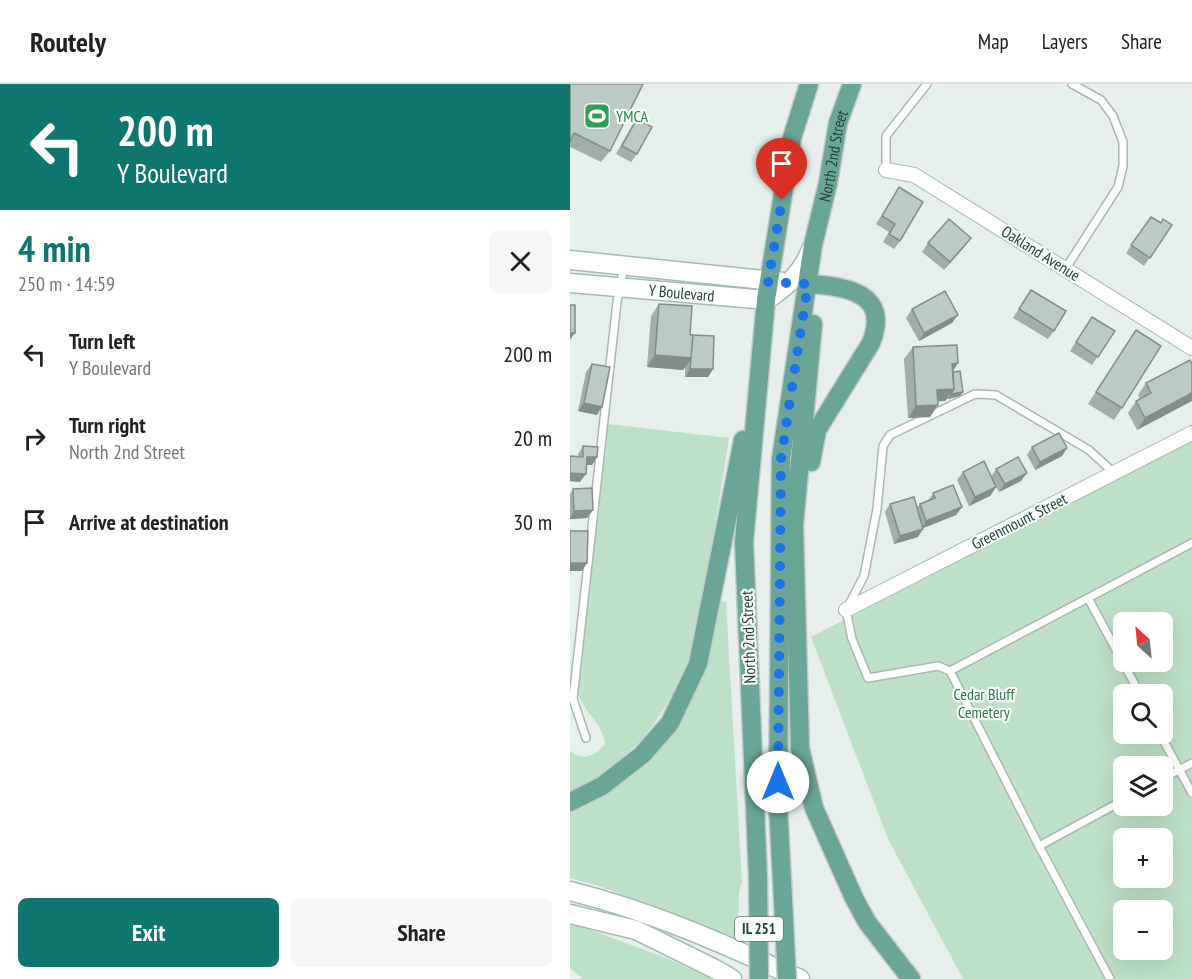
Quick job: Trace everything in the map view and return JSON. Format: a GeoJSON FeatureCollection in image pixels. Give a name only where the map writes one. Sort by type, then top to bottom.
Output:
{"type":"FeatureCollection","features":[{"type":"Feature","properties":{"kind":"main road","name":"North 2nd Street"},"geometry":{"type":"LineString","coordinates":[[759,979],[758,878],[744,542],[767,291],[792,138],[809,84]]}},
{"type":"Feature","properties":{"kind":"main road","name":"North 2nd Street"},"geometry":{"type":"LineString","coordinates":[[787,979],[778,805],[781,459],[813,245],[828,183],[838,123],[852,84]]}},
{"type":"Feature","properties":{"kind":"main road"},"geometry":{"type":"LineString","coordinates":[[789,282],[804,267],[813,245]]}},
{"type":"Feature","properties":{"kind":"main road","name":"Y Boulevard"},"geometry":{"type":"LineString","coordinates":[[570,260],[624,266],[767,291]]}},
{"type":"Feature","properties":{"kind":"main road","name":"Y Boulevard"},"geometry":{"type":"LineString","coordinates":[[570,283],[767,291],[789,282],[808,284]]}},
{"type":"Feature","properties":{"kind":"main road"},"geometry":{"type":"LineString","coordinates":[[796,570],[817,430],[871,343],[876,331],[877,321],[872,306],[863,296],[854,290],[834,285],[808,284],[813,322],[794,525],[800,748],[814,808],[837,864],[867,922],[911,979]]}},
{"type":"Feature","properties":{"kind":"main road"},"geometry":{"type":"LineString","coordinates":[[570,802],[602,786],[642,755],[670,723],[698,664],[761,341]]}},
{"type":"Feature","properties":{"kind":"main road"},"geometry":{"type":"LineString","coordinates":[[570,891],[606,900],[717,940],[800,979]]}},
{"type":"Feature","properties":{"kind":"main road"},"geometry":{"type":"LineString","coordinates":[[570,914],[636,930],[732,979]]}},
{"type":"Feature","properties":{"kind":"main road"},"geometry":{"type":"LineString","coordinates":[[717,940],[773,979]]}},
{"type":"Feature","properties":{"kind":"street","name":"Oakland Avenue"},"geometry":{"type":"LineString","coordinates":[[886,170],[914,175],[1192,348]]}},
{"type":"Feature","properties":{"kind":"street","name":"Greenmount Street"},"geometry":{"type":"LineString","coordinates":[[846,610],[1192,432]]}},
{"type":"Feature","properties":{"kind":"lane"},"geometry":{"type":"LineString","coordinates":[[886,170],[886,136],[927,84]]}},
{"type":"Feature","properties":{"kind":"lane"},"geometry":{"type":"LineString","coordinates":[[1066,268],[1118,187],[1123,166],[1123,142],[1113,116],[1101,100],[1072,84]]}},
{"type":"Feature","properties":{"kind":"lane"},"geometry":{"type":"LineString","coordinates":[[586,738],[573,699],[624,266]]}},
{"type":"Feature","properties":{"kind":"lane"},"geometry":{"type":"LineString","coordinates":[[1110,979],[950,671],[938,666],[868,678],[852,639],[846,610],[864,576],[877,509],[883,446],[890,435],[975,394],[996,395],[1089,450],[1114,473]]}},
{"type":"Feature","properties":{"kind":"lane"},"geometry":{"type":"LineString","coordinates":[[950,671],[1192,543]]}},
{"type":"Feature","properties":{"kind":"lane"},"geometry":{"type":"LineString","coordinates":[[1088,598],[1135,684]]}},
{"type":"Feature","properties":{"kind":"lane"},"geometry":{"type":"LineString","coordinates":[[1166,744],[1192,793]]}},
{"type":"Feature","properties":{"kind":"lane"},"geometry":{"type":"LineString","coordinates":[[1173,774],[1192,763]]}},
{"type":"Feature","properties":{"kind":"lane"},"geometry":{"type":"LineString","coordinates":[[1039,846],[1113,806]]}},
{"type":"Feature","properties":{"kind":"green space"},"geometry":{"type":"Polygon","coordinates":[[[608,424],[729,438],[700,620],[690,657],[676,689],[642,740],[598,778],[570,793],[570,751],[585,757],[597,752],[605,744],[598,725],[578,694],[608,424]]]}},
{"type":"Feature","properties":{"kind":"green space","name":"Cedar Bluff Cemetery"},"geometry":{"type":"Polygon","coordinates":[[[1192,441],[1192,979],[963,979],[888,839],[811,637],[1192,441]]]}},
{"type":"Feature","properties":{"kind":"green space"},"geometry":{"type":"Polygon","coordinates":[[[721,601],[726,602],[742,883],[739,891],[738,939],[599,886],[570,878],[570,812],[584,807],[621,783],[654,753],[708,650],[721,601]]]}},
{"type":"Feature","properties":{"kind":"green space"},"geometry":{"type":"Polygon","coordinates":[[[570,922],[671,960],[713,979],[583,979],[570,968],[570,922]]]}},
{"type":"Feature","properties":{"kind":"building","name":"YMCA"},"geometry":{"type":"Polygon","coordinates":[[[570,84],[643,84],[610,151],[574,133],[570,142],[570,84]]]}},
{"type":"Feature","properties":{"kind":"building"},"geometry":{"type":"Polygon","coordinates":[[[637,119],[652,127],[637,154],[622,146],[637,119]]]}},
{"type":"Feature","properties":{"kind":"building"},"geometry":{"type":"Polygon","coordinates":[[[899,187],[923,202],[900,241],[889,234],[895,224],[882,216],[899,187]]]}},
{"type":"Feature","properties":{"kind":"building"},"geometry":{"type":"Polygon","coordinates":[[[1151,217],[1161,223],[1163,219],[1172,225],[1150,258],[1131,245],[1151,217]]]}},
{"type":"Feature","properties":{"kind":"building"},"geometry":{"type":"Polygon","coordinates":[[[949,219],[971,238],[950,262],[928,243],[949,219]]]}},
{"type":"Feature","properties":{"kind":"building"},"geometry":{"type":"Polygon","coordinates":[[[1031,290],[1066,311],[1054,331],[1019,309],[1031,290]]]}},
{"type":"Feature","properties":{"kind":"building"},"geometry":{"type":"Polygon","coordinates":[[[945,291],[958,315],[924,333],[912,309],[945,291]]]}},
{"type":"Feature","properties":{"kind":"building"},"geometry":{"type":"Polygon","coordinates":[[[659,304],[692,306],[690,335],[693,335],[692,358],[655,355],[659,304]]]}},
{"type":"Feature","properties":{"kind":"building"},"geometry":{"type":"Polygon","coordinates":[[[570,305],[575,305],[575,333],[570,333],[570,305]]]}},
{"type":"Feature","properties":{"kind":"building"},"geometry":{"type":"Polygon","coordinates":[[[1092,317],[1115,331],[1098,357],[1076,342],[1092,317]]]}},
{"type":"Feature","properties":{"kind":"building"},"geometry":{"type":"Polygon","coordinates":[[[1136,330],[1161,346],[1122,408],[1096,392],[1136,330]]]}},
{"type":"Feature","properties":{"kind":"building"},"geometry":{"type":"Polygon","coordinates":[[[693,335],[714,336],[713,369],[690,369],[693,335]]]}},
{"type":"Feature","properties":{"kind":"building"},"geometry":{"type":"Polygon","coordinates":[[[957,345],[958,363],[952,364],[954,389],[937,390],[938,405],[916,406],[913,347],[957,345]]]}},
{"type":"Feature","properties":{"kind":"building"},"geometry":{"type":"Polygon","coordinates":[[[1190,360],[1192,393],[1145,418],[1136,401],[1151,393],[1146,383],[1190,360]]]}},
{"type":"Feature","properties":{"kind":"building"},"geometry":{"type":"Polygon","coordinates":[[[592,364],[610,367],[602,407],[584,403],[592,364]]]}},
{"type":"Feature","properties":{"kind":"building"},"geometry":{"type":"Polygon","coordinates":[[[960,371],[963,392],[951,394],[954,389],[953,372],[960,371]]]}},
{"type":"Feature","properties":{"kind":"building"},"geometry":{"type":"Polygon","coordinates":[[[1059,433],[1067,448],[1040,462],[1032,447],[1059,433]]]}},
{"type":"Feature","properties":{"kind":"building"},"geometry":{"type":"Polygon","coordinates":[[[583,446],[598,447],[597,457],[587,457],[586,474],[570,473],[570,456],[583,457],[583,446]]]}},
{"type":"Feature","properties":{"kind":"building"},"geometry":{"type":"Polygon","coordinates":[[[1018,457],[1027,473],[1005,484],[996,469],[1018,457]]]}},
{"type":"Feature","properties":{"kind":"building"},"geometry":{"type":"Polygon","coordinates":[[[984,461],[996,487],[975,497],[963,472],[984,461]]]}},
{"type":"Feature","properties":{"kind":"building"},"geometry":{"type":"Polygon","coordinates":[[[953,485],[962,507],[926,521],[920,504],[935,498],[933,493],[953,485]]]}},
{"type":"Feature","properties":{"kind":"building"},"geometry":{"type":"Polygon","coordinates":[[[592,488],[593,510],[574,511],[573,489],[592,488]]]}},
{"type":"Feature","properties":{"kind":"building"},"geometry":{"type":"Polygon","coordinates":[[[914,497],[923,529],[900,536],[890,504],[914,497]]]}},
{"type":"Feature","properties":{"kind":"building"},"geometry":{"type":"Polygon","coordinates":[[[570,531],[588,531],[587,563],[570,563],[570,531]]]}},
{"type":"Feature","properties":{"kind":"place","name":"YMCA"},"geometry":{"type":"Point","coordinates":[597,116]}},
{"type":"Feature","properties":{"kind":"route"},"geometry":{"type":"LineString","coordinates":[[778,782],[781,459],[808,284],[768,282],[782,200]]}}]}
